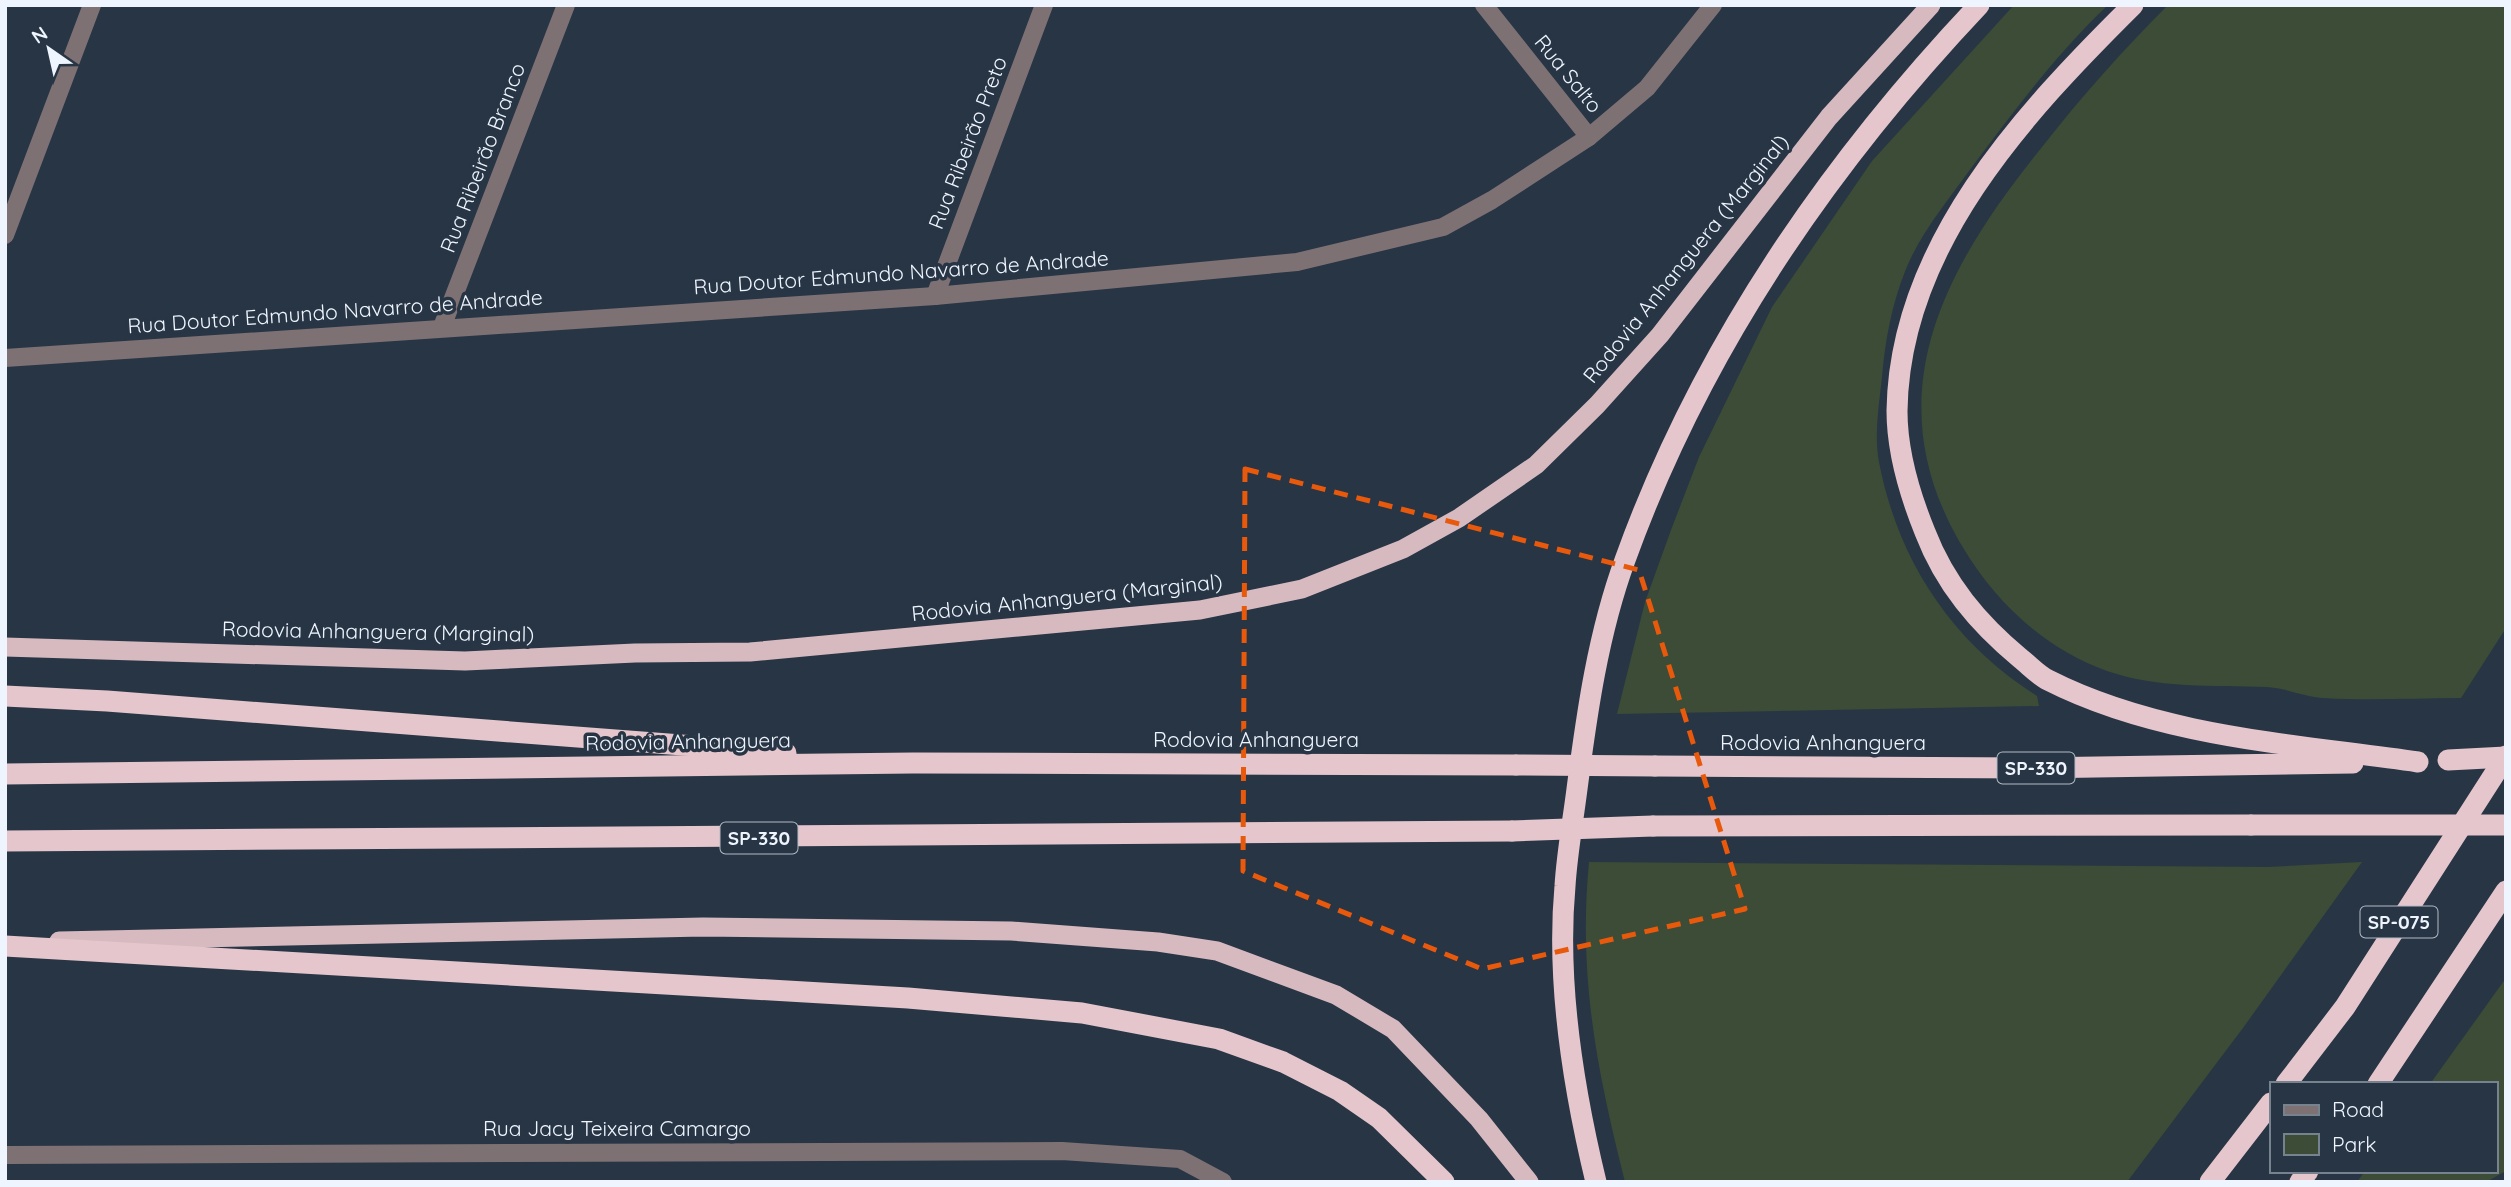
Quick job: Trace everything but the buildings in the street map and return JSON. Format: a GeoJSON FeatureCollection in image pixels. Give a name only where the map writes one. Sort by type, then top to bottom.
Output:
{"type":"FeatureCollection","features":[{"type":"Feature","properties":{"kind":"highway","name":"Rodovia Anhanguera (Marginal)"},"geometry":{"type":"LineString","coordinates":[[5,647],[465,661],[635,653],[750,652],[1200,610],[1302,589],[1403,549],[1459,517],[1536,465],[1597,405],[1660,335],[1829,117],[1931,5]]}},
{"type":"Feature","properties":{"kind":"highway"},"geometry":{"type":"LineString","coordinates":[[1596,1182],[1584,1131],[1570,1036],[1564,972],[1564,887],[1588,708],[1601,644],[1624,561],[1693,407],[1770,264],[1836,169],[1916,71],[1979,5]]}},
{"type":"Feature","properties":{"kind":"highway"},"geometry":{"type":"LineString","coordinates":[[2133,5],[2031,114],[1965,203],[1922,279],[1905,339],[1897,412],[1909,491],[1939,568],[1985,629],[2046,679],[2129,712],[2230,735],[2418,762]]}},
{"type":"Feature","properties":{"kind":"highway"},"geometry":{"type":"LineString","coordinates":[[5,696],[503,730],[913,763]]}},
{"type":"Feature","properties":{"kind":"highway","name":"Rodovia Anhanguera"},"geometry":{"type":"LineString","coordinates":[[5,774],[913,763],[2034,768],[2418,762],[2506,757]]}},
{"type":"Feature","properties":{"kind":"highway","name":"SP-075"},"geometry":{"type":"LineString","coordinates":[[2288,1082],[2345,1007],[2506,757]]}},
{"type":"Feature","properties":{"kind":"highway","name":"SP-330"},"geometry":{"type":"LineString","coordinates":[[5,841],[1512,831],[1653,826],[2506,825]]}},
{"type":"Feature","properties":{"kind":"highway"},"geometry":{"type":"LineString","coordinates":[[2379,1082],[2506,891]]}},
{"type":"Feature","properties":{"kind":"highway"},"geometry":{"type":"LineString","coordinates":[[5,944],[703,927],[1011,931],[1182,945],[1217,951],[1277,970],[1336,995],[1393,1030],[1479,1119],[1529,1182]]}},
{"type":"Feature","properties":{"kind":"highway"},"geometry":{"type":"LineString","coordinates":[[5,944],[908,998],[1082,1013],[1219,1039],[1283,1062],[1340,1091],[1378,1118],[1444,1182]]}},
{"type":"Feature","properties":{"kind":"highway"},"geometry":{"type":"LineString","coordinates":[[2210,1182],[2270,1103]]}},
{"type":"Feature","properties":{"kind":"street"},"geometry":{"type":"LineString","coordinates":[[5,235],[92,5]]}},
{"type":"Feature","properties":{"kind":"street","name":"Rua Ribeirão Branco"},"geometry":{"type":"LineString","coordinates":[[442,327],[566,5]]}},
{"type":"Feature","properties":{"kind":"street","name":"Rua Ribeirão Preto"},"geometry":{"type":"LineString","coordinates":[[934,296],[1044,5]]}},
{"type":"Feature","properties":{"kind":"street","name":"Rua Salto"},"geometry":{"type":"LineString","coordinates":[[1484,5],[1589,137]]}},
{"type":"Feature","properties":{"kind":"street","name":"Rua Doutor Edmundo Navarro de Andrade"},"geometry":{"type":"LineString","coordinates":[[5,358],[934,296],[1310,259],[1443,227],[1492,200],[1589,137],[1647,88],[1713,5]]}},
{"type":"Feature","properties":{"kind":"street","name":"Rua Jacy Teixeira Camargo"},"geometry":{"type":"LineString","coordinates":[[5,1155],[1062,1151],[1180,1159],[1223,1182]]}},
{"type":"Feature","properties":{"kind":"highlighted area"},"geometry":{"type":"Polygon","coordinates":[[[1245,469],[1639,570],[1745,909],[1482,969],[1243,871],[1245,469]]]}},
{"type":"Feature","properties":{"kind":"green space"},"geometry":{"type":"Polygon","coordinates":[[[2014,5],[2108,5],[2071,43],[2020,104],[1936,216],[1912,255],[1897,295],[1887,336],[1877,441],[1888,498],[1900,533],[1933,596],[1979,651],[2037,696],[2039,706],[1617,714],[1645,602],[1671,530],[1699,457],[1772,307],[1872,161],[2014,5]]]}},
{"type":"Feature","properties":{"kind":"green space"},"geometry":{"type":"Polygon","coordinates":[[[2168,5],[2506,5],[2506,628],[2461,698],[2324,698],[2266,687],[2166,683],[2127,677],[2084,662],[2043,637],[1990,586],[1962,546],[1936,491],[1923,437],[1922,386],[1932,336],[1950,287],[1976,239],[2042,147],[2103,74],[2168,5]]]}},
{"type":"Feature","properties":{"kind":"green space"},"geometry":{"type":"Polygon","coordinates":[[[1589,862],[2268,867],[2362,862],[2243,1028],[2127,1182],[1625,1182],[1592,1024],[1586,945],[1589,862]]]}},
{"type":"Feature","properties":{"kind":"green space"},"geometry":{"type":"Polygon","coordinates":[[[2506,978],[2506,1171],[2486,1182],[2357,1182],[2364,1173],[2497,1173],[2497,1082],[2431,1082],[2506,978]]]}}]}
